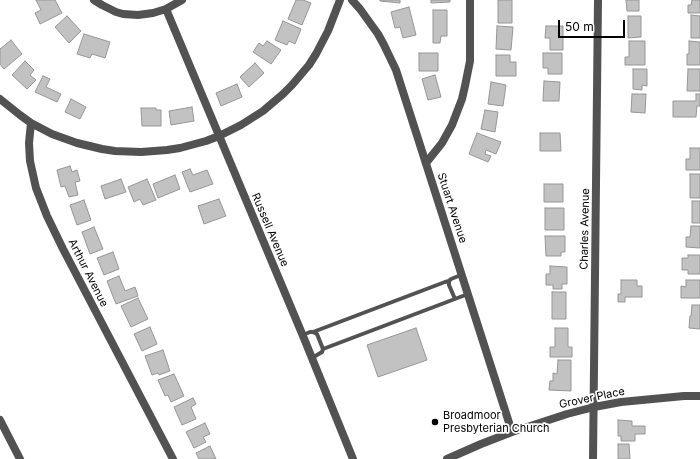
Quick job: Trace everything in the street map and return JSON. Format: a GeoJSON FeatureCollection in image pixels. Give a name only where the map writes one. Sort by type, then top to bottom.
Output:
{"type":"FeatureCollection","features":[{"type":"Feature","properties":{"kind":"street"},"geometry":{"type":"LineString","coordinates":[[94,0],[116,12],[138,15],[154,13],[166,9],[182,0]]}},
{"type":"Feature","properties":{"kind":"street"},"geometry":{"type":"LineString","coordinates":[[0,99],[31,123],[52,134],[77,143],[102,149],[141,152],[168,150],[206,141],[241,125],[263,111],[292,85],[316,54],[328,31],[340,0]]}},
{"type":"Feature","properties":{"kind":"street","name":"Stuart Avenue"},"geometry":{"type":"LineString","coordinates":[[352,0],[378,34],[396,70],[512,432]]}},
{"type":"Feature","properties":{"kind":"street"},"geometry":{"type":"LineString","coordinates":[[426,163],[442,143],[452,125],[464,92],[470,61],[470,0]]}},
{"type":"Feature","properties":{"kind":"street","name":"Charles Avenue"},"geometry":{"type":"LineString","coordinates":[[593,459],[598,0]]}},
{"type":"Feature","properties":{"kind":"street","name":"Russell Avenue"},"geometry":{"type":"LineString","coordinates":[[166,9],[353,459]]}},
{"type":"Feature","properties":{"kind":"street","name":"Arthur Avenue"},"geometry":{"type":"LineString","coordinates":[[31,123],[29,143],[30,161],[36,188],[47,216],[66,256],[173,459]]}},
{"type":"Feature","properties":{"kind":"street","name":"Grover Place"},"geometry":{"type":"LineString","coordinates":[[448,459],[512,432],[594,407],[636,400],[700,396]]}},
{"type":"Feature","properties":{"kind":"street"},"geometry":{"type":"LineString","coordinates":[[0,420],[20,459]]}},
{"type":"Feature","properties":{"kind":"lane"},"geometry":{"type":"LineString","coordinates":[[302,336],[462,275]]}},
{"type":"Feature","properties":{"kind":"lane"},"geometry":{"type":"LineString","coordinates":[[449,281],[449,285],[455,299]]}},
{"type":"Feature","properties":{"kind":"lane"},"geometry":{"type":"LineString","coordinates":[[312,358],[322,352],[323,349],[468,294]]}},
{"type":"Feature","properties":{"kind":"lane"},"geometry":{"type":"LineString","coordinates":[[313,332],[318,335],[323,349]]}},
{"type":"Feature","properties":{"kind":"building"},"geometry":{"type":"Polygon","coordinates":[[[36,0],[55,0],[62,13],[40,24],[35,13],[41,10],[36,0]]]}},
{"type":"Feature","properties":{"kind":"building"},"geometry":{"type":"Polygon","coordinates":[[[296,0],[303,0],[311,3],[302,25],[288,19],[296,0]]]}},
{"type":"Feature","properties":{"kind":"building"},"geometry":{"type":"Polygon","coordinates":[[[400,0],[400,3],[380,1],[400,0]]]}},
{"type":"Feature","properties":{"kind":"building"},"geometry":{"type":"Polygon","coordinates":[[[431,0],[450,0],[450,2],[431,3],[431,0]]]}},
{"type":"Feature","properties":{"kind":"building"},"geometry":{"type":"Polygon","coordinates":[[[498,0],[512,0],[512,23],[498,23],[498,0]]]}},
{"type":"Feature","properties":{"kind":"building"},"geometry":{"type":"Polygon","coordinates":[[[626,0],[639,0],[639,11],[627,11],[626,0]]]}},
{"type":"Feature","properties":{"kind":"building"},"geometry":{"type":"Polygon","coordinates":[[[692,0],[700,0],[700,13],[688,13],[688,5],[691,5],[692,0]]]}},
{"type":"Feature","properties":{"kind":"building"},"geometry":{"type":"Polygon","coordinates":[[[409,7],[416,35],[403,38],[400,27],[395,28],[391,12],[409,7]]]}},
{"type":"Feature","properties":{"kind":"building"},"geometry":{"type":"Polygon","coordinates":[[[433,10],[447,10],[447,36],[441,36],[440,43],[433,43],[433,10]]]}},
{"type":"Feature","properties":{"kind":"building"},"geometry":{"type":"Polygon","coordinates":[[[691,15],[700,16],[700,38],[691,38],[691,15]]]}},
{"type":"Feature","properties":{"kind":"building"},"geometry":{"type":"Polygon","coordinates":[[[67,16],[81,31],[69,43],[55,27],[67,16]]]}},
{"type":"Feature","properties":{"kind":"building"},"geometry":{"type":"Polygon","coordinates":[[[628,16],[641,16],[641,37],[628,38],[628,16]]]}},
{"type":"Feature","properties":{"kind":"building"},"geometry":{"type":"Polygon","coordinates":[[[283,21],[301,29],[295,44],[289,41],[287,45],[275,40],[283,21]]]}},
{"type":"Feature","properties":{"kind":"building"},"geometry":{"type":"Polygon","coordinates":[[[497,26],[513,27],[511,50],[496,49],[497,26]]]}},
{"type":"Feature","properties":{"kind":"building"},"geometry":{"type":"Polygon","coordinates":[[[546,26],[563,26],[563,50],[550,50],[550,38],[545,38],[546,26]]]}},
{"type":"Feature","properties":{"kind":"building"},"geometry":{"type":"Polygon","coordinates":[[[84,34],[110,42],[105,58],[92,54],[90,58],[77,54],[84,34]]]}},
{"type":"Feature","properties":{"kind":"building"},"geometry":{"type":"Polygon","coordinates":[[[11,40],[22,54],[4,69],[0,64],[0,49],[11,40]]]}},
{"type":"Feature","properties":{"kind":"building"},"geometry":{"type":"Polygon","coordinates":[[[267,41],[281,50],[271,64],[253,52],[259,43],[263,46],[267,41]]]}},
{"type":"Feature","properties":{"kind":"building"},"geometry":{"type":"Polygon","coordinates":[[[629,41],[645,41],[645,65],[625,65],[625,57],[629,57],[629,41]]]}},
{"type":"Feature","properties":{"kind":"building"},"geometry":{"type":"Polygon","coordinates":[[[689,41],[700,42],[700,65],[687,65],[689,41]]]}},
{"type":"Feature","properties":{"kind":"building"},"geometry":{"type":"Polygon","coordinates":[[[419,53],[438,53],[438,71],[419,71],[419,53]]]}},
{"type":"Feature","properties":{"kind":"building"},"geometry":{"type":"Polygon","coordinates":[[[543,53],[562,53],[562,74],[548,74],[548,68],[543,68],[543,53]]]}},
{"type":"Feature","properties":{"kind":"building"},"geometry":{"type":"Polygon","coordinates":[[[496,55],[510,55],[510,62],[516,62],[516,76],[496,76],[496,55]]]}},
{"type":"Feature","properties":{"kind":"building"},"geometry":{"type":"Polygon","coordinates":[[[25,61],[34,70],[30,75],[36,80],[27,89],[12,75],[25,61]]]}},
{"type":"Feature","properties":{"kind":"building"},"geometry":{"type":"Polygon","coordinates":[[[255,63],[264,73],[249,87],[240,77],[255,63]]]}},
{"type":"Feature","properties":{"kind":"building"},"geometry":{"type":"Polygon","coordinates":[[[633,69],[647,69],[647,86],[642,85],[642,90],[633,89],[633,69]]]}},
{"type":"Feature","properties":{"kind":"building"},"geometry":{"type":"Polygon","coordinates":[[[688,69],[700,69],[700,91],[687,91],[688,69]]]}},
{"type":"Feature","properties":{"kind":"building"},"geometry":{"type":"Polygon","coordinates":[[[435,75],[441,97],[428,100],[422,79],[435,75]]]}},
{"type":"Feature","properties":{"kind":"building"},"geometry":{"type":"Polygon","coordinates":[[[43,76],[50,79],[46,87],[61,94],[57,102],[35,92],[43,76]]]}},
{"type":"Feature","properties":{"kind":"building"},"geometry":{"type":"Polygon","coordinates":[[[544,81],[560,82],[559,101],[543,101],[544,81]]]}},
{"type":"Feature","properties":{"kind":"building"},"geometry":{"type":"Polygon","coordinates":[[[491,82],[506,85],[503,106],[488,104],[491,82]]]}},
{"type":"Feature","properties":{"kind":"building"},"geometry":{"type":"Polygon","coordinates":[[[237,84],[242,97],[221,106],[216,93],[237,84]]]}},
{"type":"Feature","properties":{"kind":"building"},"geometry":{"type":"Polygon","coordinates":[[[632,94],[646,94],[645,113],[631,112],[632,94]]]}},
{"type":"Feature","properties":{"kind":"building"},"geometry":{"type":"Polygon","coordinates":[[[696,94],[700,94],[700,106],[697,106],[696,117],[673,117],[673,101],[696,101],[696,94]]]}},
{"type":"Feature","properties":{"kind":"building"},"geometry":{"type":"Polygon","coordinates":[[[71,99],[86,107],[80,119],[65,112],[71,99]]]}},
{"type":"Feature","properties":{"kind":"building"},"geometry":{"type":"Polygon","coordinates":[[[192,107],[194,121],[171,125],[169,111],[192,107]]]}},
{"type":"Feature","properties":{"kind":"building"},"geometry":{"type":"Polygon","coordinates":[[[141,108],[156,108],[156,110],[161,110],[161,126],[142,126],[141,108]]]}},
{"type":"Feature","properties":{"kind":"building"},"geometry":{"type":"Polygon","coordinates":[[[485,110],[498,112],[495,132],[481,129],[485,110]]]}},
{"type":"Feature","properties":{"kind":"building"},"geometry":{"type":"Polygon","coordinates":[[[477,133],[501,142],[496,154],[486,150],[485,154],[491,156],[488,162],[469,154],[477,133]]]}},
{"type":"Feature","properties":{"kind":"building"},"geometry":{"type":"Polygon","coordinates":[[[540,133],[560,133],[561,151],[540,151],[540,133]]]}},
{"type":"Feature","properties":{"kind":"building"},"geometry":{"type":"Polygon","coordinates":[[[690,148],[700,148],[700,170],[686,170],[686,159],[690,159],[690,148]]]}},
{"type":"Feature","properties":{"kind":"building"},"geometry":{"type":"Polygon","coordinates":[[[70,166],[72,172],[77,170],[80,181],[75,182],[78,195],[69,197],[65,186],[61,187],[57,170],[70,166]]]}},
{"type":"Feature","properties":{"kind":"building"},"geometry":{"type":"Polygon","coordinates":[[[190,169],[193,175],[207,170],[213,184],[190,192],[182,172],[190,169]]]}},
{"type":"Feature","properties":{"kind":"building"},"geometry":{"type":"Polygon","coordinates":[[[690,174],[700,174],[700,198],[690,198],[690,174]]]}},
{"type":"Feature","properties":{"kind":"building"},"geometry":{"type":"Polygon","coordinates":[[[175,175],[180,189],[158,198],[153,184],[175,175]]]}},
{"type":"Feature","properties":{"kind":"building"},"geometry":{"type":"Polygon","coordinates":[[[121,179],[126,192],[105,199],[101,186],[121,179]]]}},
{"type":"Feature","properties":{"kind":"building"},"geometry":{"type":"Polygon","coordinates":[[[147,179],[156,200],[143,205],[140,199],[134,202],[128,187],[147,179]]]}},
{"type":"Feature","properties":{"kind":"building"},"geometry":{"type":"Polygon","coordinates":[[[544,184],[563,184],[563,202],[544,202],[544,184]]]}},
{"type":"Feature","properties":{"kind":"building"},"geometry":{"type":"Polygon","coordinates":[[[219,199],[226,216],[204,224],[198,206],[219,199]]]}},
{"type":"Feature","properties":{"kind":"building"},"geometry":{"type":"Polygon","coordinates":[[[84,200],[91,220],[77,225],[70,205],[84,200]]]}},
{"type":"Feature","properties":{"kind":"building"},"geometry":{"type":"Polygon","coordinates":[[[692,201],[700,201],[700,223],[692,223],[692,201]]]}},
{"type":"Feature","properties":{"kind":"building"},"geometry":{"type":"Polygon","coordinates":[[[545,208],[564,208],[564,230],[545,230],[545,208]]]}},
{"type":"Feature","properties":{"kind":"building"},"geometry":{"type":"Polygon","coordinates":[[[691,226],[700,226],[700,248],[686,247],[686,237],[690,237],[691,226]]]}},
{"type":"Feature","properties":{"kind":"building"},"geometry":{"type":"Polygon","coordinates":[[[94,227],[103,249],[90,254],[82,232],[94,227]]]}},
{"type":"Feature","properties":{"kind":"building"},"geometry":{"type":"Polygon","coordinates":[[[545,236],[565,236],[565,252],[561,252],[561,256],[546,256],[545,236]]]}},
{"type":"Feature","properties":{"kind":"building"},"geometry":{"type":"Polygon","coordinates":[[[113,252],[119,269],[104,275],[97,258],[113,252]]]}},
{"type":"Feature","properties":{"kind":"building"},"geometry":{"type":"Polygon","coordinates":[[[688,255],[700,255],[700,274],[688,274],[688,270],[682,270],[682,258],[688,258],[688,255]]]}},
{"type":"Feature","properties":{"kind":"building"},"geometry":{"type":"Polygon","coordinates":[[[550,266],[567,267],[567,284],[562,284],[562,289],[553,289],[553,285],[546,285],[546,274],[550,274],[550,266]]]}},
{"type":"Feature","properties":{"kind":"building"},"geometry":{"type":"Polygon","coordinates":[[[119,276],[125,291],[135,287],[138,296],[116,304],[107,281],[119,276]]]}},
{"type":"Feature","properties":{"kind":"building"},"geometry":{"type":"Polygon","coordinates":[[[621,280],[637,280],[637,286],[642,286],[642,297],[625,297],[625,302],[618,302],[618,294],[621,294],[621,280]]]}},
{"type":"Feature","properties":{"kind":"building"},"geometry":{"type":"Polygon","coordinates":[[[686,280],[700,280],[700,298],[681,298],[681,286],[686,287],[686,280]]]}},
{"type":"Feature","properties":{"kind":"building"},"geometry":{"type":"Polygon","coordinates":[[[552,292],[566,292],[566,319],[552,319],[552,292]]]}},
{"type":"Feature","properties":{"kind":"building"},"geometry":{"type":"Polygon","coordinates":[[[138,298],[148,319],[131,327],[121,306],[138,298]]]}},
{"type":"Feature","properties":{"kind":"building"},"geometry":{"type":"Polygon","coordinates":[[[692,305],[700,305],[700,329],[689,328],[692,305]]]}},
{"type":"Feature","properties":{"kind":"building"},"geometry":{"type":"Polygon","coordinates":[[[150,327],[157,344],[142,351],[134,334],[150,327]]]}},
{"type":"Feature","properties":{"kind":"building"},"geometry":{"type":"Polygon","coordinates":[[[416,328],[427,360],[378,377],[367,345],[416,328]]]}},
{"type":"Feature","properties":{"kind":"building"},"geometry":{"type":"Polygon","coordinates":[[[555,328],[568,328],[568,347],[572,347],[572,357],[550,357],[550,347],[555,347],[555,328]]]}},
{"type":"Feature","properties":{"kind":"building"},"geometry":{"type":"Polygon","coordinates":[[[163,350],[170,371],[159,375],[158,373],[152,375],[145,356],[163,350]]]}},
{"type":"Feature","properties":{"kind":"building"},"geometry":{"type":"Polygon","coordinates":[[[558,360],[571,360],[571,391],[549,390],[550,381],[553,381],[553,373],[557,374],[558,360]]]}},
{"type":"Feature","properties":{"kind":"building"},"geometry":{"type":"Polygon","coordinates":[[[174,374],[184,396],[171,402],[168,395],[165,396],[158,380],[174,374]]]}},
{"type":"Feature","properties":{"kind":"building"},"geometry":{"type":"Polygon","coordinates":[[[193,398],[196,404],[191,407],[196,419],[182,425],[174,407],[193,398]]]}},
{"type":"Feature","properties":{"kind":"building"},"geometry":{"type":"Polygon","coordinates":[[[618,420],[632,421],[632,426],[645,426],[645,434],[635,434],[635,441],[621,441],[621,436],[618,436],[618,420]]]}},
{"type":"Feature","properties":{"kind":"building"},"geometry":{"type":"Polygon","coordinates":[[[205,423],[210,434],[203,437],[206,442],[194,448],[186,432],[205,423]]]}},
{"type":"Feature","properties":{"kind":"building"},"geometry":{"type":"Polygon","coordinates":[[[618,444],[629,444],[630,459],[618,459],[618,444]]]}},
{"type":"Feature","properties":{"kind":"building"},"geometry":{"type":"Polygon","coordinates":[[[210,446],[216,459],[199,459],[196,453],[210,446]]]}},
{"type":"Feature","properties":{"kind":"place","name":"Broadmoor Presbyterian Church"},"geometry":{"type":"Point","coordinates":[435,422]}}]}
